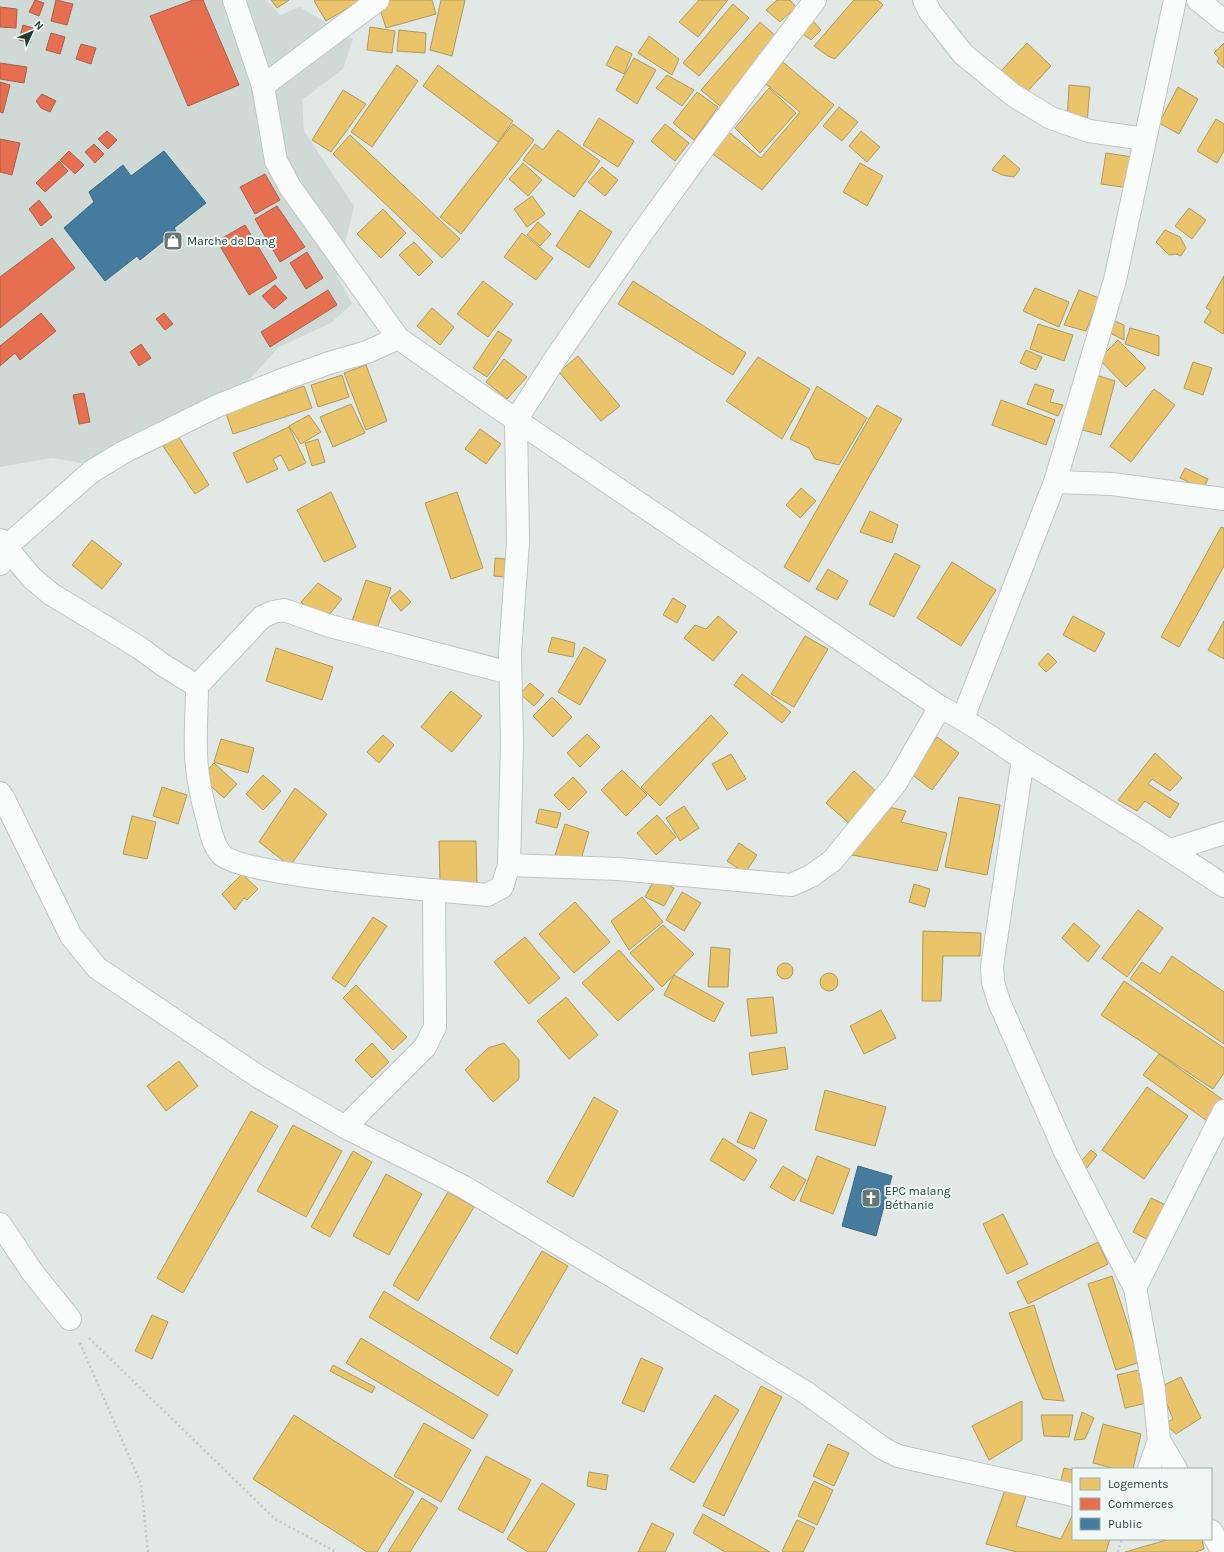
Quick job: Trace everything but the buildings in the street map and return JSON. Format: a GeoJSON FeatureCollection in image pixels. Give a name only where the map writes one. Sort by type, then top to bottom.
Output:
{"type":"FeatureCollection","features":[{"type":"Feature","properties":{"kind":"street"},"geometry":{"type":"LineString","coordinates":[[234,0],[264,86],[276,161],[290,187],[398,338],[516,420],[940,707],[963,718],[1023,759],[1171,850],[1224,886]]}},
{"type":"Feature","properties":{"kind":"street"},"geometry":{"type":"LineString","coordinates":[[264,86],[378,0]]}},
{"type":"Feature","properties":{"kind":"street"},"geometry":{"type":"LineString","coordinates":[[510,673],[330,626],[284,610],[273,612],[262,618],[197,686],[196,757],[202,801],[213,842],[222,855],[235,862],[272,870],[354,882],[487,895],[502,887],[509,865],[512,742],[510,654],[518,542],[516,420],[557,356],[642,233],[710,139],[815,0]]}},
{"type":"Feature","properties":{"kind":"street"},"geometry":{"type":"LineString","coordinates":[[924,0],[930,12],[963,54],[1013,94],[1051,118],[1089,131],[1145,139]]}},
{"type":"Feature","properties":{"kind":"street"},"geometry":{"type":"LineString","coordinates":[[963,718],[1055,482],[1115,280],[1176,0]]}},
{"type":"Feature","properties":{"kind":"street"},"geometry":{"type":"LineString","coordinates":[[1198,0],[1224,21]]}},
{"type":"Feature","properties":{"kind":"street"},"geometry":{"type":"LineString","coordinates":[[197,686],[140,648],[51,594],[2,551],[91,472],[122,453],[217,406],[287,378],[329,363],[367,352],[398,338]]}},
{"type":"Feature","properties":{"kind":"street"},"geometry":{"type":"LineString","coordinates":[[1055,482],[1112,484],[1224,499]]}},
{"type":"Feature","properties":{"kind":"street"},"geometry":{"type":"LineString","coordinates":[[509,865],[618,869],[791,885],[811,876],[832,861],[896,783],[940,707]]}},
{"type":"Feature","properties":{"kind":"street"},"geometry":{"type":"LineString","coordinates":[[1023,759],[992,966],[992,982],[1002,1009],[1066,1154],[1135,1288],[1154,1390],[1160,1440],[1175,1468]]}},
{"type":"Feature","properties":{"kind":"street"},"geometry":{"type":"LineString","coordinates":[[0,793],[71,936],[97,968],[259,1077],[345,1127],[464,1187],[805,1392],[884,1449],[898,1456],[1072,1495]]}},
{"type":"Feature","properties":{"kind":"street"},"geometry":{"type":"LineString","coordinates":[[1171,850],[1224,833]]}},
{"type":"Feature","properties":{"kind":"street"},"geometry":{"type":"LineString","coordinates":[[345,1127],[425,1047],[435,1027],[434,890]]}},
{"type":"Feature","properties":{"kind":"street"},"geometry":{"type":"LineString","coordinates":[[1135,1288],[1224,1111]]}},
{"type":"Feature","properties":{"kind":"street"},"geometry":{"type":"LineString","coordinates":[[0,1224],[33,1273],[70,1319]]}},
{"type":"Feature","properties":{"kind":"street"},"geometry":{"type":"LineString","coordinates":[[1149,1468],[1160,1440]]}},
{"type":"Feature","properties":{"kind":"street"},"geometry":{"type":"LineString","coordinates":[[1212,1533],[1223,1552]]}},
{"type":"Feature","properties":{"kind":"path"},"geometry":{"type":"LineString","coordinates":[[70,1319],[141,1484],[148,1552]]}},
{"type":"Feature","properties":{"kind":"path"},"geometry":{"type":"LineString","coordinates":[[70,1319],[275,1519],[336,1552]]}},
{"type":"Feature","properties":{"kind":"path"},"geometry":{"type":"LineString","coordinates":[[1118,1552],[1122,1540]]}},
{"type":"Feature","properties":{"kind":"shaded area","name":"Marche de Dang"},"geometry":{"type":"Polygon","coordinates":[[[0,0],[266,0],[280,15],[300,7],[353,39],[343,69],[302,100],[304,131],[354,206],[337,276],[352,304],[331,323],[279,347],[218,414],[134,440],[82,463],[52,458],[0,467],[0,0]]]}},
{"type":"Feature","properties":{"kind":"place","name":"Marche de Dang"},"geometry":{"type":"Point","coordinates":[173,241]}},
{"type":"Feature","properties":{"kind":"place","name":"EPC malang Béthanie"},"geometry":{"type":"Point","coordinates":[871,1198]}}]}
